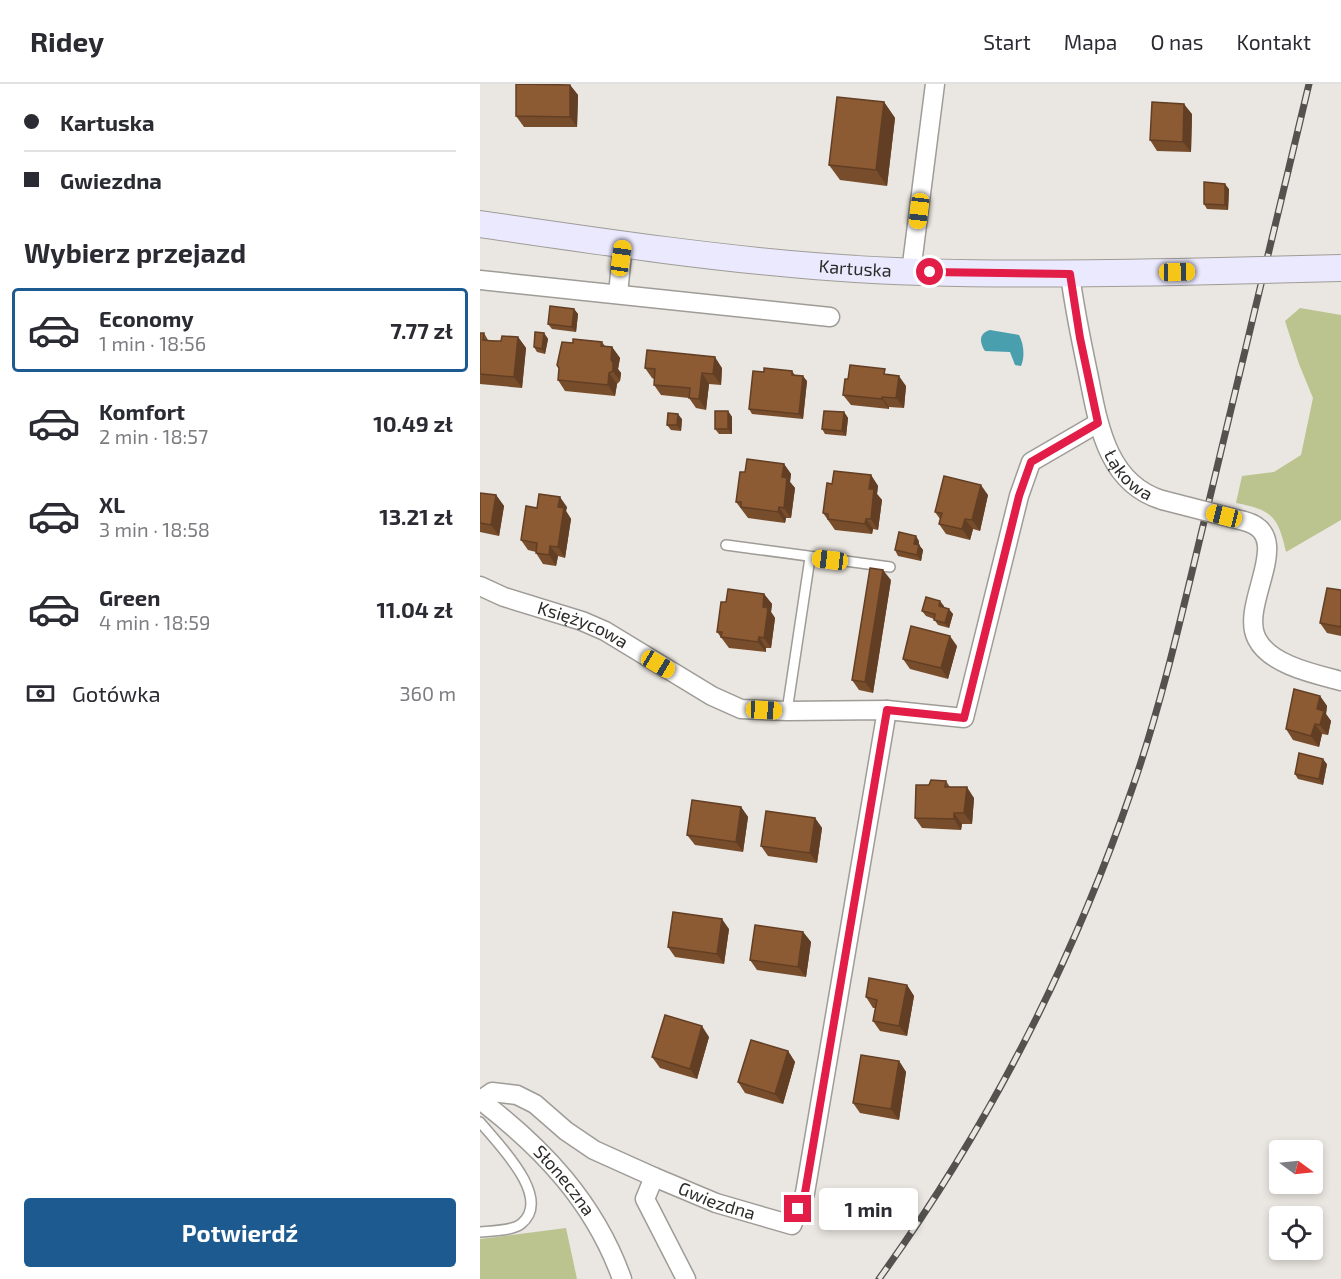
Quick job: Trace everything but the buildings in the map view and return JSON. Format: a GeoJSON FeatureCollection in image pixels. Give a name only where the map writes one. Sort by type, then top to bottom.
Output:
{"type":"FeatureCollection","features":[{"type":"Feature","properties":{"kind":"main road","name":"Kartuska"},"geometry":{"type":"LineString","coordinates":[[480,224],[623,244],[813,266],[911,272],[1070,274],[1341,268]]}},
{"type":"Feature","properties":{"kind":"street"},"geometry":{"type":"LineString","coordinates":[[911,272],[935,84]]}},
{"type":"Feature","properties":{"kind":"street"},"geometry":{"type":"LineString","coordinates":[[618,294],[623,244]]}},
{"type":"Feature","properties":{"kind":"street","name":"Łąkowa"},"geometry":{"type":"LineString","coordinates":[[1070,274],[1080,338],[1098,423],[1109,454],[1128,481],[1144,494],[1257,525],[1268,546],[1265,569],[1251,618],[1257,640],[1266,650],[1291,665],[1341,681]]}},
{"type":"Feature","properties":{"kind":"street"},"geometry":{"type":"LineString","coordinates":[[480,280],[830,317]]}},
{"type":"Feature","properties":{"kind":"street"},"geometry":{"type":"LineString","coordinates":[[887,710],[964,718],[1019,496],[1031,462],[1098,423]]}},
{"type":"Feature","properties":{"kind":"street","name":"Księżycowa"},"geometry":{"type":"LineString","coordinates":[[480,586],[504,597],[582,621],[605,631],[712,696],[741,709],[887,710]]}},
{"type":"Feature","properties":{"kind":"street","name":"Gwiezdna"},"geometry":{"type":"LineString","coordinates":[[480,1101],[492,1092],[517,1095],[535,1104],[566,1131],[594,1150],[716,1203],[792,1225],[805,1193],[887,710]]}},
{"type":"Feature","properties":{"kind":"street","name":"Słoneczna"},"geometry":{"type":"LineString","coordinates":[[480,1101],[550,1161],[578,1194],[599,1227],[622,1279]]}},
{"type":"Feature","properties":{"kind":"street"},"geometry":{"type":"LineString","coordinates":[[654,1177],[645,1199],[686,1279]]}},
{"type":"Feature","properties":{"kind":"lane"},"geometry":{"type":"LineString","coordinates":[[726,545],[890,567]]}},
{"type":"Feature","properties":{"kind":"lane"},"geometry":{"type":"LineString","coordinates":[[786,711],[810,558]]}},
{"type":"Feature","properties":{"kind":"lane","name":"Słoneczna"},"geometry":{"type":"LineString","coordinates":[[480,1122],[519,1169],[529,1190],[532,1205],[528,1216],[520,1226],[480,1232]]}},
{"type":"Feature","properties":{"kind":"green space"},"geometry":{"type":"Polygon","coordinates":[[[1300,308],[1341,315],[1341,520],[1286,552],[1280,530],[1272,517],[1266,512],[1236,503],[1242,476],[1274,472],[1301,455],[1313,398],[1285,321],[1300,308]]]}},
{"type":"Feature","properties":{"kind":"green space"},"geometry":{"type":"Polygon","coordinates":[[[566,1228],[577,1279],[480,1279],[480,1239],[566,1228]]]}},
{"type":"Feature","properties":{"kind":"water"},"geometry":{"type":"Polygon","coordinates":[[[990,330],[1019,335],[1023,350],[1021,366],[1015,365],[1010,352],[985,351],[981,338],[990,330]]]}},
{"type":"Feature","properties":{"kind":"railway"},"geometry":{"type":"LineString","coordinates":[[879,1279],[956,1164],[1024,1043],[1082,918],[1132,789],[1155,717],[1174,644],[1309,84]]}},
{"type":"Feature","properties":{"kind":"route"},"geometry":{"type":"LineString","coordinates":[[798,1209],[805,1193],[887,710],[964,718],[1019,496],[1031,462],[1098,423],[1080,338],[1070,274],[930,272]]}}]}
